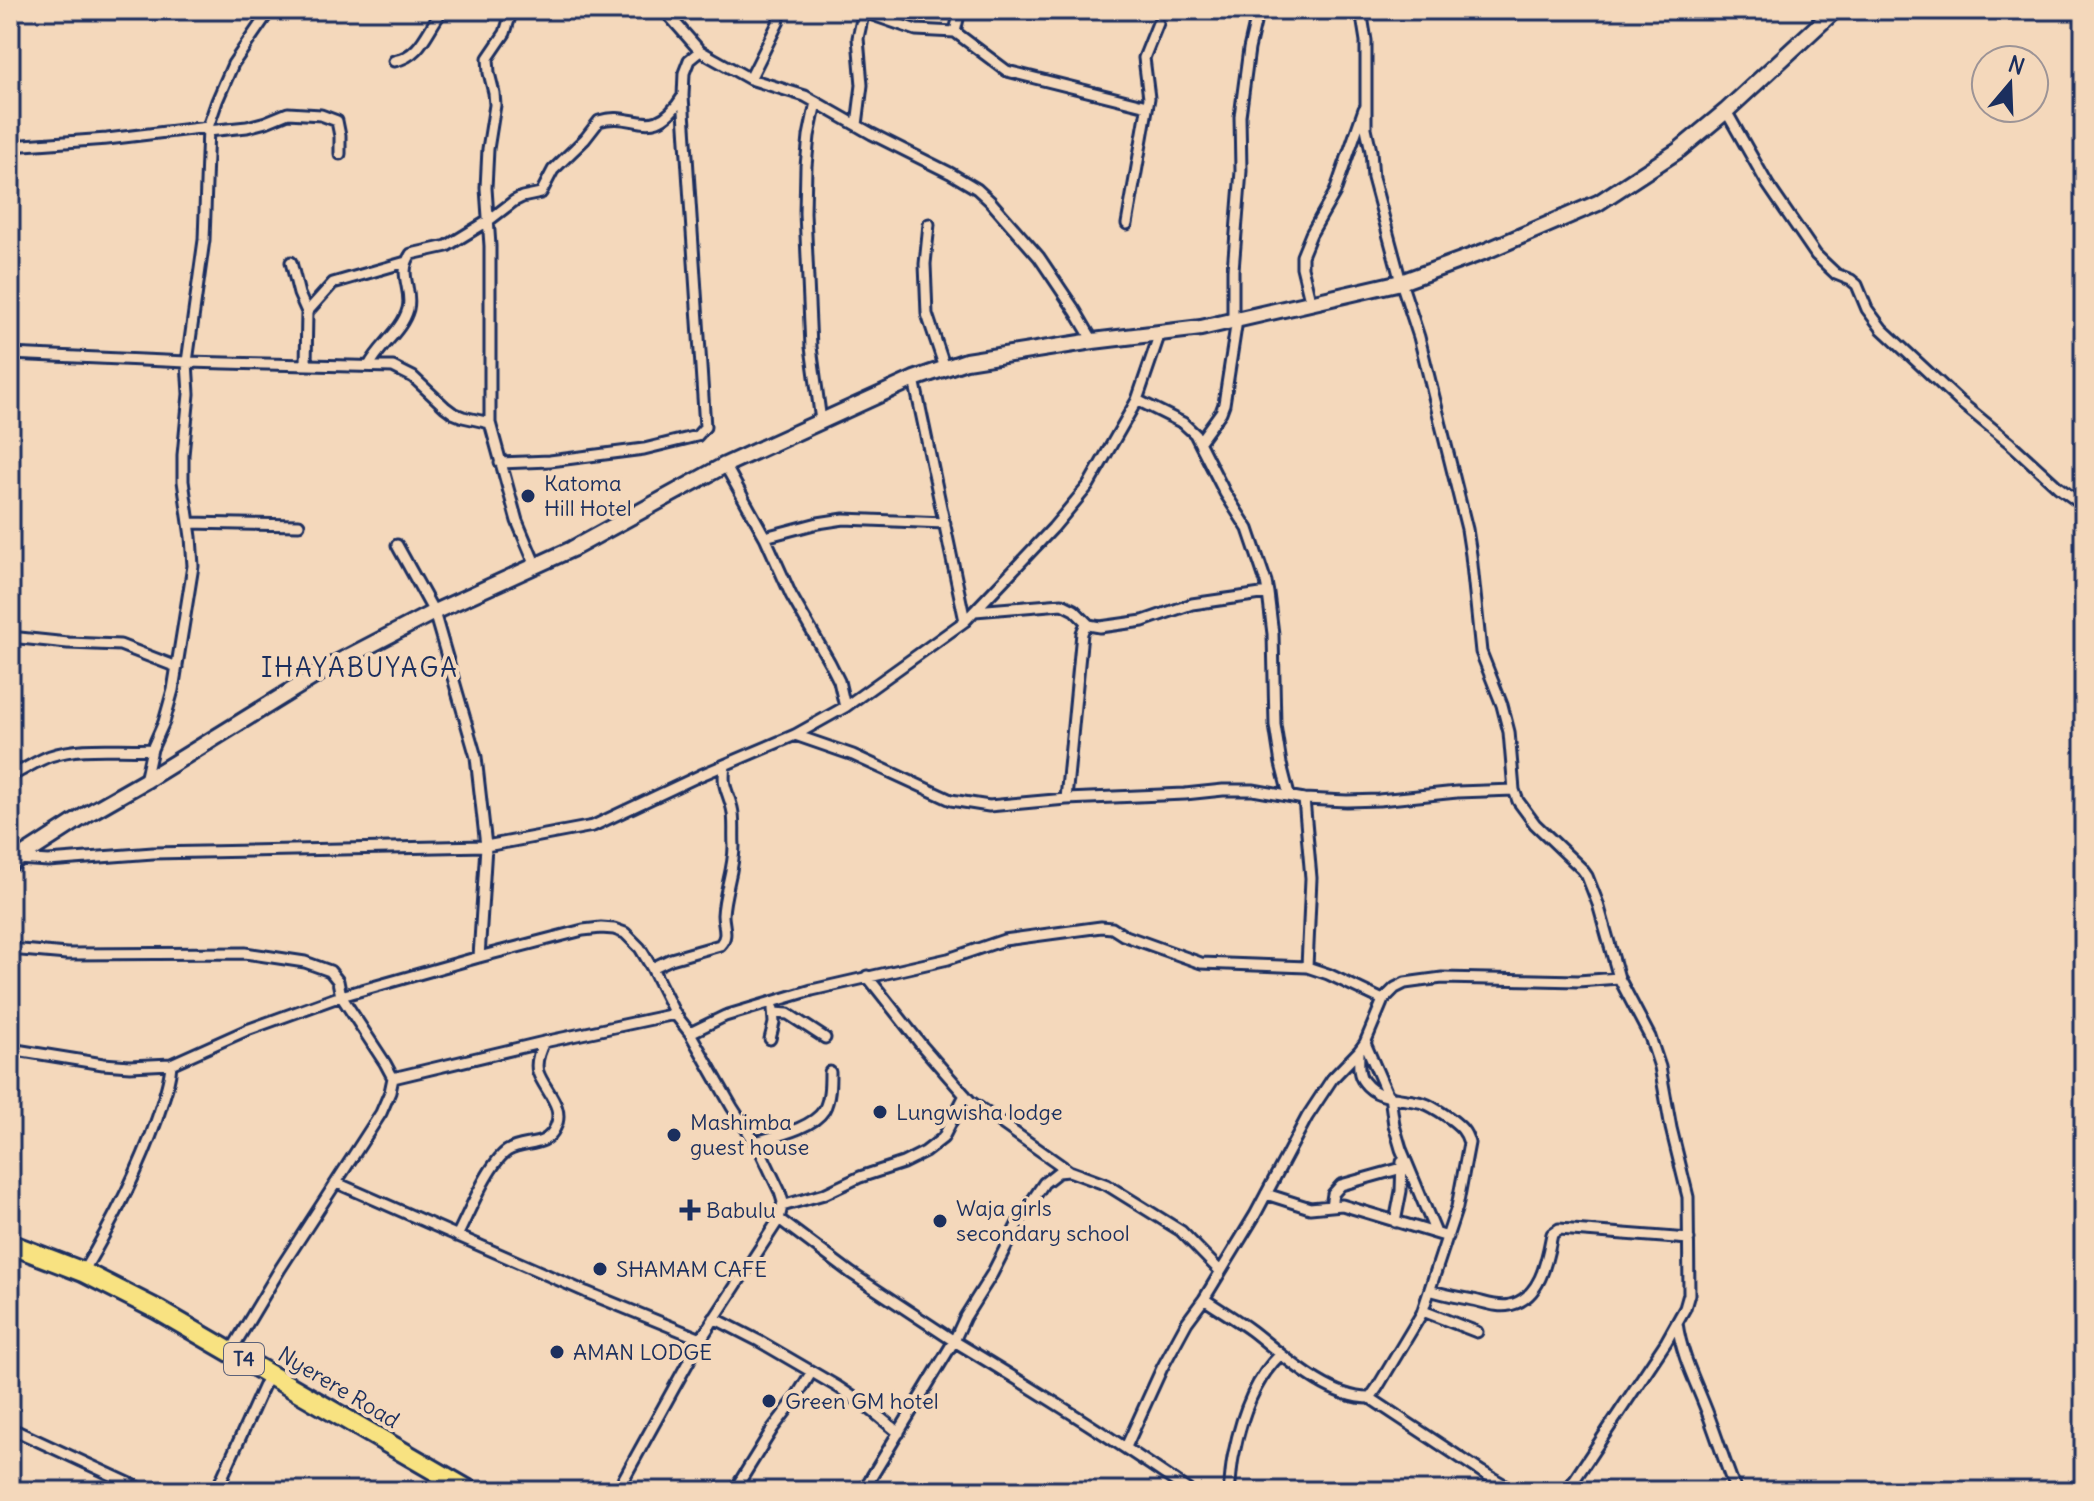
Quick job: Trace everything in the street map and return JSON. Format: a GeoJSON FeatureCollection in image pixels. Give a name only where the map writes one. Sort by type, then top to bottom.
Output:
{"type":"FeatureCollection","features":[{"type":"Feature","properties":{"kind":"highway","name":"Nyerere Road"},"geometry":{"type":"LineString","coordinates":[[10,1244],[83,1272],[158,1310],[470,1491]]}},
{"type":"Feature","properties":{"kind":"main road"},"geometry":{"type":"LineString","coordinates":[[14,861],[336,663],[434,612],[572,549],[725,465],[914,379],[966,361],[1201,328],[1401,282],[1486,251],[1598,203],[1679,150],[1835,10]]}},
{"type":"Feature","properties":{"kind":"street"},"geometry":{"type":"LineString","coordinates":[[145,781],[152,749],[167,713],[193,566],[183,481],[184,436],[189,394],[187,362],[204,240],[208,129],[233,64],[270,10]]}},
{"type":"Feature","properties":{"kind":"street"},"geometry":{"type":"LineString","coordinates":[[394,61],[404,59],[420,47],[443,10]]}},
{"type":"Feature","properties":{"kind":"street"},"geometry":{"type":"LineString","coordinates":[[512,10],[505,33],[488,58],[495,105],[486,188],[490,246],[490,423],[517,521],[536,566]]}},
{"type":"Feature","properties":{"kind":"street"},"geometry":{"type":"LineString","coordinates":[[664,10],[700,51],[750,79],[805,96],[977,189],[1039,257],[1093,341]]}},
{"type":"Feature","properties":{"kind":"street"},"geometry":{"type":"LineString","coordinates":[[750,79],[778,23],[781,10]]}},
{"type":"Feature","properties":{"kind":"street"},"geometry":{"type":"LineString","coordinates":[[955,32],[960,10]]}},
{"type":"Feature","properties":{"kind":"street"},"geometry":{"type":"LineString","coordinates":[[1200,441],[1224,404],[1235,321],[1233,270],[1241,171],[1240,116],[1258,10]]}},
{"type":"Feature","properties":{"kind":"street"},"geometry":{"type":"LineString","coordinates":[[1361,10],[1366,41],[1366,128],[1373,178],[1419,337],[1467,529],[1481,652],[1509,732],[1514,790],[1535,824],[1587,876],[1619,978],[1650,1037],[1660,1067],[1688,1197],[1689,1294],[1677,1323],[1567,1491]]}},
{"type":"Feature","properties":{"kind":"street"},"geometry":{"type":"LineString","coordinates":[[857,125],[862,85],[858,38],[864,11],[916,30],[955,32],[1007,71],[1147,106]]}},
{"type":"Feature","properties":{"kind":"street"},"geometry":{"type":"LineString","coordinates":[[1127,224],[1149,98],[1144,58],[1158,23]]}},
{"type":"Feature","properties":{"kind":"street"},"geometry":{"type":"LineString","coordinates":[[500,463],[550,461],[644,449],[697,436],[705,427],[683,96],[684,73],[689,60],[700,51]]}},
{"type":"Feature","properties":{"kind":"street"},"geometry":{"type":"LineString","coordinates":[[369,366],[407,311],[409,301],[404,268],[411,254],[447,246],[522,197],[541,193],[553,170],[599,121],[613,119],[650,123],[674,110],[683,96]]}},
{"type":"Feature","properties":{"kind":"street"},"geometry":{"type":"LineString","coordinates":[[816,102],[806,166],[805,213],[811,347],[821,421]]}},
{"type":"Feature","properties":{"kind":"street"},"geometry":{"type":"LineString","coordinates":[[1311,304],[1302,267],[1305,245],[1335,192],[1366,104]]}},
{"type":"Feature","properties":{"kind":"street"},"geometry":{"type":"LineString","coordinates":[[1726,111],[1768,185],[1816,255],[1836,274],[1857,285],[1867,309],[1882,329],[1959,401],[2084,506]]}},
{"type":"Feature","properties":{"kind":"street"},"geometry":{"type":"LineString","coordinates":[[10,166],[10,146],[247,127],[288,113],[321,115],[337,121],[340,154]]}},
{"type":"Feature","properties":{"kind":"street"},"geometry":{"type":"LineString","coordinates":[[929,224],[925,264],[927,314],[945,368]]}},
{"type":"Feature","properties":{"kind":"street"},"geometry":{"type":"LineString","coordinates":[[291,262],[307,312],[306,365]]}},
{"type":"Feature","properties":{"kind":"street"},"geometry":{"type":"LineString","coordinates":[[307,312],[333,283],[406,262]]}},
{"type":"Feature","properties":{"kind":"street"},"geometry":{"type":"LineString","coordinates":[[14,861],[153,853],[486,846],[593,826],[795,735],[845,707],[965,621],[1053,528],[1088,486],[1137,400],[1160,333]]}},
{"type":"Feature","properties":{"kind":"street"},"geometry":{"type":"LineString","coordinates":[[10,354],[393,367],[413,377],[453,413],[490,423]]}},
{"type":"Feature","properties":{"kind":"street"},"geometry":{"type":"LineString","coordinates":[[914,379],[965,621]]}},
{"type":"Feature","properties":{"kind":"street"},"geometry":{"type":"LineString","coordinates":[[1137,400],[1183,423],[1200,441],[1248,529],[1268,593],[1273,634],[1275,725],[1289,795]]}},
{"type":"Feature","properties":{"kind":"street"},"geometry":{"type":"LineString","coordinates":[[725,465],[839,681],[845,707]]}},
{"type":"Feature","properties":{"kind":"street"},"geometry":{"type":"LineString","coordinates":[[765,537],[844,519],[945,523]]}},
{"type":"Feature","properties":{"kind":"street"},"geometry":{"type":"LineString","coordinates":[[189,523],[299,525]]}},
{"type":"Feature","properties":{"kind":"street"},"geometry":{"type":"LineString","coordinates":[[397,545],[434,612],[476,757],[486,846],[479,957]]}},
{"type":"Feature","properties":{"kind":"street"},"geometry":{"type":"LineString","coordinates":[[975,611],[1062,604],[1074,610],[1086,623],[1100,627],[1143,621],[1192,604],[1268,593]]}},
{"type":"Feature","properties":{"kind":"street"},"geometry":{"type":"LineString","coordinates":[[1066,799],[1082,633],[1086,623]]}},
{"type":"Feature","properties":{"kind":"street"},"geometry":{"type":"LineString","coordinates":[[10,637],[120,645],[177,667]]}},
{"type":"Feature","properties":{"kind":"street"},"geometry":{"type":"LineString","coordinates":[[795,735],[853,755],[951,800],[989,806],[1223,790],[1253,790],[1304,799],[1379,800],[1514,790]]}},
{"type":"Feature","properties":{"kind":"street"},"geometry":{"type":"LineString","coordinates":[[10,776],[63,752],[152,749]]}},
{"type":"Feature","properties":{"kind":"street"},"geometry":{"type":"LineString","coordinates":[[652,968],[724,941],[723,912],[734,863],[733,815],[724,788],[725,765]]}},
{"type":"Feature","properties":{"kind":"street"},"geometry":{"type":"LineString","coordinates":[[1304,799],[1311,878],[1307,967]]}},
{"type":"Feature","properties":{"kind":"street"},"geometry":{"type":"LineString","coordinates":[[690,1033],[725,1016],[771,1001],[948,959],[1004,940],[1101,927],[1112,928],[1201,963],[1307,967],[1383,1000]]}},
{"type":"Feature","properties":{"kind":"street"},"geometry":{"type":"LineString","coordinates":[[10,1049],[103,1064],[171,1064],[247,1030],[341,996],[583,930],[601,928],[625,933],[640,948],[675,1014],[690,1033],[755,1142],[780,1192],[782,1206],[779,1219],[701,1339],[617,1491]]}},
{"type":"Feature","properties":{"kind":"street"},"geometry":{"type":"LineString","coordinates":[[10,949],[67,954],[245,953],[305,962],[330,971],[338,981],[341,996],[385,1063],[393,1078],[381,1113],[231,1351]]}},
{"type":"Feature","properties":{"kind":"street"},"geometry":{"type":"LineString","coordinates":[[867,976],[970,1101],[1069,1171],[1107,1185],[1181,1231],[1220,1271]]}},
{"type":"Feature","properties":{"kind":"street"},"geometry":{"type":"LineString","coordinates":[[1370,1398],[1423,1311],[1457,1207],[1469,1143],[1467,1133],[1431,1106],[1372,1090],[1363,1081],[1359,1072],[1362,1047],[1383,1000],[1405,983],[1442,978],[1578,981],[1619,978]]}},
{"type":"Feature","properties":{"kind":"street"},"geometry":{"type":"LineString","coordinates":[[770,1039],[774,1023],[771,1001]]}},
{"type":"Feature","properties":{"kind":"street"},"geometry":{"type":"LineString","coordinates":[[774,1013],[788,1014],[825,1038]]}},
{"type":"Feature","properties":{"kind":"street"},"geometry":{"type":"LineString","coordinates":[[393,1078],[675,1014]]}},
{"type":"Feature","properties":{"kind":"street"},"geometry":{"type":"LineString","coordinates":[[457,1236],[479,1192],[506,1152],[548,1139],[557,1126],[555,1102],[538,1071],[539,1051],[544,1042]]}},
{"type":"Feature","properties":{"kind":"street"},"geometry":{"type":"LineString","coordinates":[[1362,1047],[1389,1096],[1404,1155],[1436,1233]]}},
{"type":"Feature","properties":{"kind":"street"},"geometry":{"type":"LineString","coordinates":[[1126,1447],[1187,1322],[1266,1194],[1307,1117],[1332,1079],[1362,1047]]}},
{"type":"Feature","properties":{"kind":"street"},"geometry":{"type":"LineString","coordinates":[[83,1272],[113,1220],[150,1139],[167,1091],[171,1064]]}},
{"type":"Feature","properties":{"kind":"street"},"geometry":{"type":"LineString","coordinates":[[755,1142],[785,1133],[816,1118],[824,1109],[828,1096],[830,1072]]}},
{"type":"Feature","properties":{"kind":"street"},"geometry":{"type":"LineString","coordinates":[[782,1206],[824,1194],[925,1152],[943,1138],[965,1095]]}},
{"type":"Feature","properties":{"kind":"street"},"geometry":{"type":"LineString","coordinates":[[1395,1222],[1404,1155]]}},
{"type":"Feature","properties":{"kind":"street"},"geometry":{"type":"LineString","coordinates":[[1331,1206],[1333,1194],[1341,1185],[1402,1168]]}},
{"type":"Feature","properties":{"kind":"street"},"geometry":{"type":"LineString","coordinates":[[863,1491],[954,1341],[1035,1194],[1052,1175],[1069,1171]]}},
{"type":"Feature","properties":{"kind":"street"},"geometry":{"type":"LineString","coordinates":[[337,1183],[701,1339]]}},
{"type":"Feature","properties":{"kind":"street"},"geometry":{"type":"LineString","coordinates":[[1266,1194],[1316,1209],[1342,1205],[1448,1237]]}},
{"type":"Feature","properties":{"kind":"street"},"geometry":{"type":"LineString","coordinates":[[779,1219],[839,1265],[954,1341],[1126,1447],[1189,1491]]}},
{"type":"Feature","properties":{"kind":"street"},"geometry":{"type":"LineString","coordinates":[[1430,1290],[1501,1306],[1512,1305],[1541,1279],[1552,1234],[1559,1229],[1689,1239]]}},
{"type":"Feature","properties":{"kind":"street"},"geometry":{"type":"LineString","coordinates":[[1204,1299],[1325,1384],[1357,1398],[1370,1398],[1515,1491]]}},
{"type":"Feature","properties":{"kind":"street"},"geometry":{"type":"LineString","coordinates":[[1423,1311],[1477,1332]]}},
{"type":"Feature","properties":{"kind":"street"},"geometry":{"type":"LineString","coordinates":[[714,1318],[838,1387],[899,1433]]}},
{"type":"Feature","properties":{"kind":"street"},"geometry":{"type":"LineString","coordinates":[[1677,1323],[1685,1358],[1736,1491]]}},
{"type":"Feature","properties":{"kind":"street"},"geometry":{"type":"LineString","coordinates":[[1229,1491],[1234,1451],[1250,1402],[1262,1376],[1280,1355]]}},
{"type":"Feature","properties":{"kind":"street"},"geometry":{"type":"LineString","coordinates":[[734,1491],[811,1373]]}},
{"type":"Feature","properties":{"kind":"street"},"geometry":{"type":"LineString","coordinates":[[216,1491],[269,1374]]}},
{"type":"Feature","properties":{"kind":"street"},"geometry":{"type":"LineString","coordinates":[[10,1428],[146,1491]]}},
{"type":"Feature","properties":{"kind":"place","name":"Katoma Hill Hotel"},"geometry":{"type":"Point","coordinates":[528,496]}},
{"type":"Feature","properties":{"kind":"place","name":"Lungwisha lodge"},"geometry":{"type":"Point","coordinates":[880,1112]}},
{"type":"Feature","properties":{"kind":"place","name":"Mashimba guest house"},"geometry":{"type":"Point","coordinates":[674,1135]}},
{"type":"Feature","properties":{"kind":"place","name":"Babulu"},"geometry":{"type":"Point","coordinates":[690,1210]}},
{"type":"Feature","properties":{"kind":"place","name":"Waja girls secondary school"},"geometry":{"type":"Point","coordinates":[940,1221]}},
{"type":"Feature","properties":{"kind":"place","name":"SHAMAM CAFE"},"geometry":{"type":"Point","coordinates":[600,1269]}},
{"type":"Feature","properties":{"kind":"place","name":"AMAN LODGE"},"geometry":{"type":"Point","coordinates":[557,1352]}},
{"type":"Feature","properties":{"kind":"place","name":"Green GM hotel"},"geometry":{"type":"Point","coordinates":[769,1401]}},
{"type":"Feature","properties":{"kind":"district","name":"IHAYABUYAGA"},"geometry":{"type":"Point","coordinates":[360,668]}}]}
